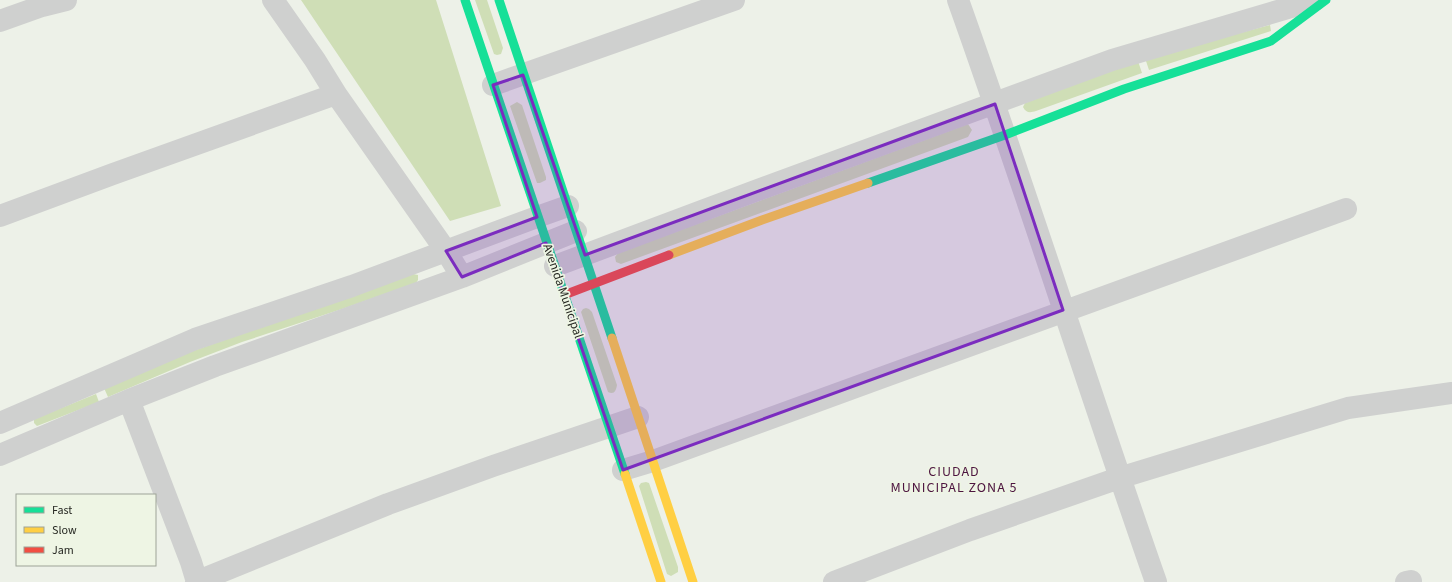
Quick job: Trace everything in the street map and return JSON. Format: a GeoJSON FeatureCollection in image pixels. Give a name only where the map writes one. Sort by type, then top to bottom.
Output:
{"type":"FeatureCollection","features":[{"type":"Feature","properties":{"kind":"street"},"geometry":{"type":"LineString","coordinates":[[0,21],[42,6],[66,0]]}},
{"type":"Feature","properties":{"kind":"street"},"geometry":{"type":"LineString","coordinates":[[274,0],[336,94],[446,251],[462,277]]}},
{"type":"Feature","properties":{"kind":"street","name":"Avenida Municipal"},"geometry":{"type":"LineString","coordinates":[[465,0],[661,582]]}},
{"type":"Feature","properties":{"kind":"street"},"geometry":{"type":"LineString","coordinates":[[499,0],[693,582]]}},
{"type":"Feature","properties":{"kind":"street"},"geometry":{"type":"LineString","coordinates":[[493,85],[734,0]]}},
{"type":"Feature","properties":{"kind":"street"},"geometry":{"type":"LineString","coordinates":[[958,0],[995,104],[1119,478],[1156,582]]}},
{"type":"Feature","properties":{"kind":"street"},"geometry":{"type":"LineString","coordinates":[[555,266],[1112,60],[1315,0]]}},
{"type":"Feature","properties":{"kind":"street"},"geometry":{"type":"LineString","coordinates":[[564,295],[762,220],[1005,135],[1124,89],[1271,41],[1326,0]]}},
{"type":"Feature","properties":{"kind":"street"},"geometry":{"type":"LineString","coordinates":[[0,216],[336,94]]}},
{"type":"Feature","properties":{"kind":"street"},"geometry":{"type":"LineString","coordinates":[[568,206],[537,216],[352,286],[195,339],[1,419],[8,452],[130,400],[215,366],[462,277],[576,231]]}},
{"type":"Feature","properties":{"kind":"street"},"geometry":{"type":"LineString","coordinates":[[623,470],[864,385],[1064,310],[1346,209]]}},
{"type":"Feature","properties":{"kind":"street"},"geometry":{"type":"LineString","coordinates":[[834,582],[970,530],[1119,478],[1348,408],[1452,393]]}},
{"type":"Feature","properties":{"kind":"street"},"geometry":{"type":"LineString","coordinates":[[130,400],[191,562],[197,582],[388,504],[493,466],[638,417]]}},
{"type":"Feature","properties":{"kind":"highlighted area"},"geometry":{"type":"Polygon","coordinates":[[[523,75],[585,255],[995,104],[1063,310],[623,470],[546,243],[462,277],[446,251],[537,217],[493,85],[523,75]]]}},
{"type":"Feature","properties":{"kind":"green space"},"geometry":{"type":"Polygon","coordinates":[[[301,0],[436,0],[501,206],[450,221],[301,0]]]}},
{"type":"Feature","properties":{"kind":"green space"},"geometry":{"type":"Polygon","coordinates":[[[475,0],[487,0],[503,48],[501,54],[494,54],[475,0]]]}},
{"type":"Feature","properties":{"kind":"green space"},"geometry":{"type":"Polygon","coordinates":[[[1270,25],[1271,31],[1149,70],[1145,58],[1270,25]]]}},
{"type":"Feature","properties":{"kind":"green space"},"geometry":{"type":"Polygon","coordinates":[[[1138,61],[1142,73],[1034,112],[1027,111],[1023,107],[1025,103],[1138,61]]]}},
{"type":"Feature","properties":{"kind":"green space"},"geometry":{"type":"Polygon","coordinates":[[[517,102],[522,105],[546,177],[546,180],[540,183],[537,183],[510,106],[517,102]]]}},
{"type":"Feature","properties":{"kind":"green space"},"geometry":{"type":"Polygon","coordinates":[[[968,124],[972,130],[968,137],[621,264],[616,262],[615,257],[618,253],[968,124]]]}},
{"type":"Feature","properties":{"kind":"green space"},"geometry":{"type":"Polygon","coordinates":[[[413,274],[418,275],[418,280],[416,283],[242,342],[190,362],[108,397],[104,388],[187,353],[413,274]]]}},
{"type":"Feature","properties":{"kind":"green space"},"geometry":{"type":"Polygon","coordinates":[[[586,308],[592,312],[617,385],[613,393],[608,392],[581,312],[586,308]]]}},
{"type":"Feature","properties":{"kind":"green space"},"geometry":{"type":"Polygon","coordinates":[[[96,394],[99,402],[37,426],[34,423],[34,419],[96,394]]]}},
{"type":"Feature","properties":{"kind":"green space"},"geometry":{"type":"Polygon","coordinates":[[[641,483],[649,483],[678,567],[678,572],[671,576],[667,574],[639,486],[641,483]]]}},
{"type":"Feature","properties":{"kind":"traffic: fast"},"geometry":{"type":"LineString","coordinates":[[465,0],[625,474]]}},
{"type":"Feature","properties":{"kind":"traffic: fast"},"geometry":{"type":"LineString","coordinates":[[499,0],[612,338]]}},
{"type":"Feature","properties":{"kind":"traffic: fast"},"geometry":{"type":"LineString","coordinates":[[868,183],[1005,135],[1124,89],[1271,41],[1326,0]]}},
{"type":"Feature","properties":{"kind":"traffic: slow"},"geometry":{"type":"LineString","coordinates":[[669,255],[762,220],[868,183]]}},
{"type":"Feature","properties":{"kind":"traffic: slow"},"geometry":{"type":"LineString","coordinates":[[612,338],[693,582]]}},
{"type":"Feature","properties":{"kind":"traffic: slow"},"geometry":{"type":"LineString","coordinates":[[625,474],[661,582]]}},
{"type":"Feature","properties":{"kind":"traffic: jam"},"geometry":{"type":"LineString","coordinates":[[564,295],[669,255]]}},
{"type":"Feature","properties":{"kind":"district","name":"CIUDAD MUNICIPAL ZONA 5"},"geometry":{"type":"Point","coordinates":[954,480]}}]}
